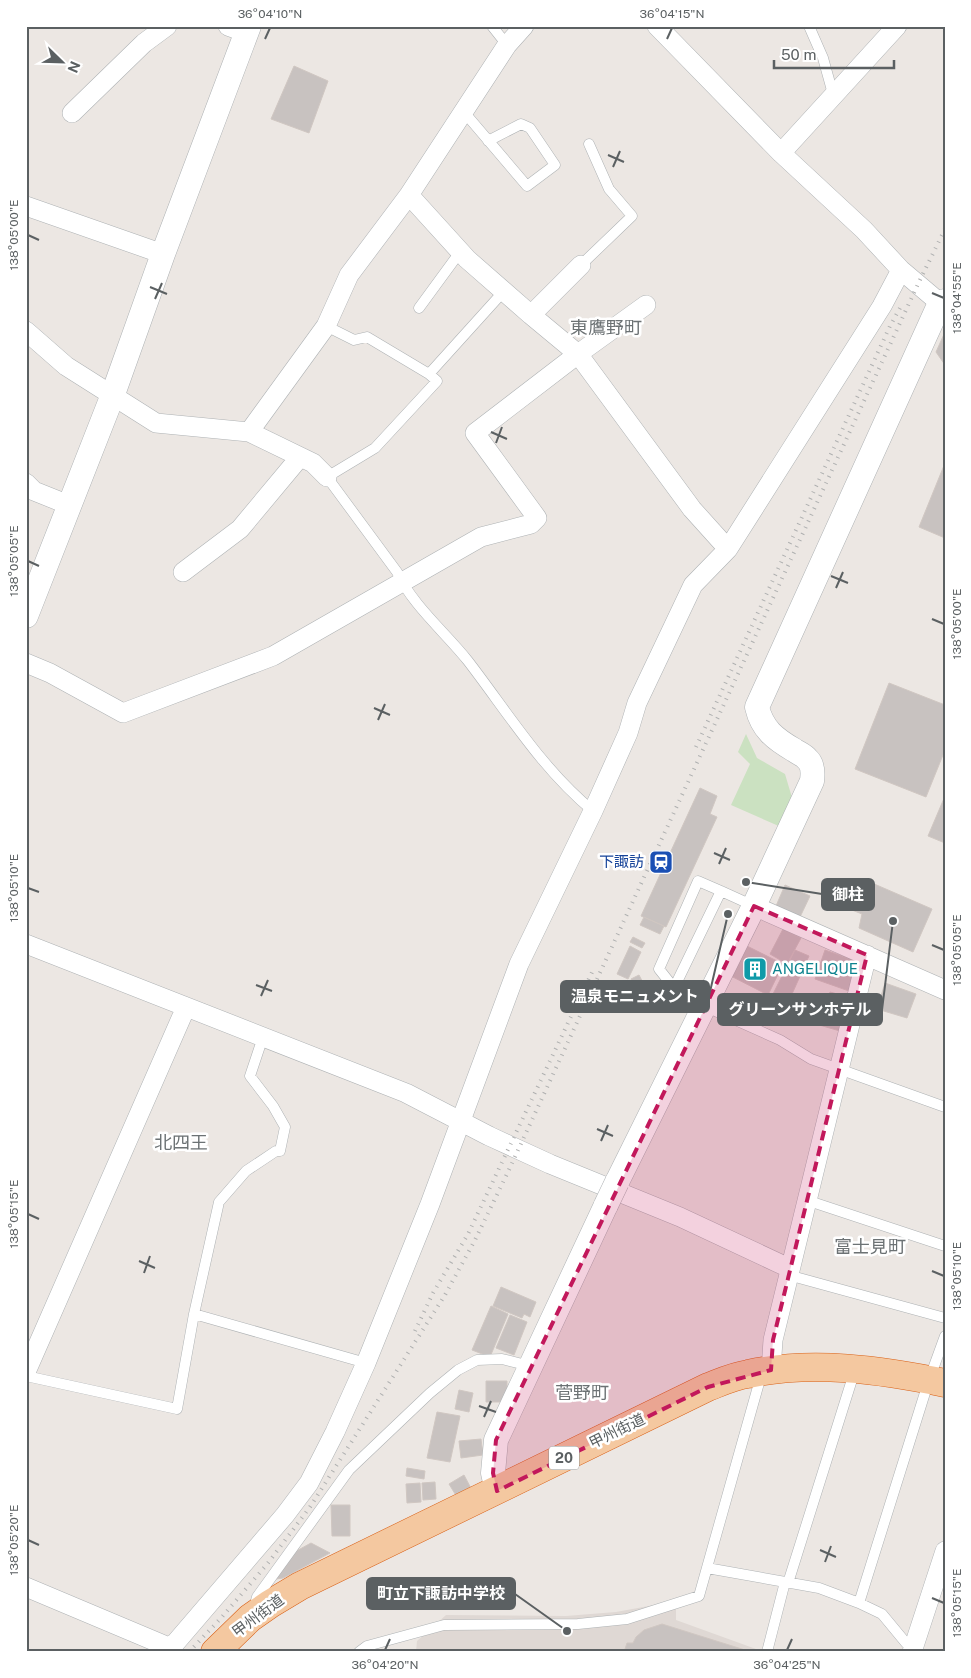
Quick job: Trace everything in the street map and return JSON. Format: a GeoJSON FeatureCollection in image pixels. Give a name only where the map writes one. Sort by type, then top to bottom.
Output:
{"type":"FeatureCollection","features":[{"type":"Feature","properties":{"kind":"highway","name":"甲州街道"},"geometry":{"type":"LineString","coordinates":[[214,1652],[250,1618],[300,1586],[708,1387],[748,1374],[765,1371],[825,1367],[856,1369],[937,1382]]}},
{"type":"Feature","properties":{"kind":"street"},"geometry":{"type":"LineString","coordinates":[[72,113],[144,43],[167,26]]}},
{"type":"Feature","properties":{"kind":"street"},"geometry":{"type":"LineString","coordinates":[[249,432],[326,326],[349,275],[409,195],[507,45],[524,26]]}},
{"type":"Feature","properties":{"kind":"street"},"geometry":{"type":"LineString","coordinates":[[497,1491],[493,1473],[496,1440],[617,1182],[754,906],[812,781],[813,770],[808,759],[778,741],[769,732],[760,720],[757,707],[942,302],[901,270],[864,230],[782,153],[657,26]]}},
{"type":"Feature","properties":{"kind":"street"},"geometry":{"type":"LineString","coordinates":[[782,153],[833,94],[897,26]]}},
{"type":"Feature","properties":{"kind":"street"},"geometry":{"type":"LineString","coordinates":[[26,616],[112,397],[241,29]]}},
{"type":"Feature","properties":{"kind":"street"},"geometry":{"type":"LineString","coordinates":[[409,195],[460,252],[578,354],[692,509],[728,549]]}},
{"type":"Feature","properties":{"kind":"street"},"geometry":{"type":"LineString","coordinates":[[26,206],[163,254]]}},
{"type":"Feature","properties":{"kind":"street"},"geometry":{"type":"LineString","coordinates":[[531,315],[581,265]]}},
{"type":"Feature","properties":{"kind":"street"},"geometry":{"type":"LineString","coordinates":[[26,1587],[171,1651],[284,1515],[308,1483],[335,1432],[366,1363],[462,1121],[519,964],[593,811],[628,733],[637,702],[693,585],[728,549],[882,306],[901,270]]}},
{"type":"Feature","properties":{"kind":"street"},"geometry":{"type":"LineString","coordinates":[[26,663],[50,672],[123,713],[273,656],[481,537],[530,524],[536,518],[475,433],[578,354],[646,305]]}},
{"type":"Feature","properties":{"kind":"street"},"geometry":{"type":"LineString","coordinates":[[26,331],[66,366],[112,397],[156,423],[249,432],[313,463],[327,477]]}},
{"type":"Feature","properties":{"kind":"street"},"geometry":{"type":"LineString","coordinates":[[183,572],[240,529],[300,457]]}},
{"type":"Feature","properties":{"kind":"street"},"geometry":{"type":"LineString","coordinates":[[26,483],[34,490],[69,505]]}},
{"type":"Feature","properties":{"kind":"street"},"geometry":{"type":"LineString","coordinates":[[754,906],[945,990]]}},
{"type":"Feature","properties":{"kind":"street"},"geometry":{"type":"LineString","coordinates":[[26,944],[406,1093],[489,1136],[550,1164],[680,1217],[788,1272]]}},
{"type":"Feature","properties":{"kind":"street"},"geometry":{"type":"LineString","coordinates":[[765,1371],[867,955]]}},
{"type":"Feature","properties":{"kind":"street"},"geometry":{"type":"LineString","coordinates":[[26,1372],[186,1007]]}},
{"type":"Feature","properties":{"kind":"street"},"geometry":{"type":"LineString","coordinates":[[913,1650],[945,1551]]}},
{"type":"Feature","properties":{"kind":"lane"},"geometry":{"type":"LineString","coordinates":[[492,26],[507,45]]}},
{"type":"Feature","properties":{"kind":"lane"},"geometry":{"type":"LineString","coordinates":[[809,26],[823,58],[833,94]]}},
{"type":"Feature","properties":{"kind":"lane"},"geometry":{"type":"LineString","coordinates":[[464,112],[488,141],[527,186],[555,165],[530,128],[521,124],[488,141]]}},
{"type":"Feature","properties":{"kind":"lane"},"geometry":{"type":"LineString","coordinates":[[581,265],[632,216],[609,188],[590,144]]}},
{"type":"Feature","properties":{"kind":"lane"},"geometry":{"type":"LineString","coordinates":[[419,308],[460,252]]}},
{"type":"Feature","properties":{"kind":"lane"},"geometry":{"type":"LineString","coordinates":[[429,374],[504,290]]}},
{"type":"Feature","properties":{"kind":"lane"},"geometry":{"type":"LineString","coordinates":[[326,326],[354,340],[367,338],[429,374],[437,382],[375,448],[327,477],[396,572],[401,582],[437,628],[467,660],[544,763],[593,811]]}},
{"type":"Feature","properties":{"kind":"lane"},"geometry":{"type":"LineString","coordinates":[[721,890],[674,988],[659,969],[698,882],[721,890],[754,906]]}},
{"type":"Feature","properties":{"kind":"lane"},"geometry":{"type":"LineString","coordinates":[[703,1006],[780,1040],[811,1059],[945,1106]]}},
{"type":"Feature","properties":{"kind":"lane"},"geometry":{"type":"LineString","coordinates":[[26,1376],[176,1409],[194,1314],[219,1202],[246,1171],[276,1151],[280,1151],[285,1127],[273,1106],[250,1076],[262,1037]]}},
{"type":"Feature","properties":{"kind":"lane"},"geometry":{"type":"LineString","coordinates":[[806,1200],[945,1246]]}},
{"type":"Feature","properties":{"kind":"lane"},"geometry":{"type":"LineString","coordinates":[[788,1272],[945,1318]]}},
{"type":"Feature","properties":{"kind":"lane"},"geometry":{"type":"LineString","coordinates":[[194,1314],[366,1363]]}},
{"type":"Feature","properties":{"kind":"lane"},"geometry":{"type":"LineString","coordinates":[[859,1603],[937,1382],[945,1336]]}},
{"type":"Feature","properties":{"kind":"lane"},"geometry":{"type":"LineString","coordinates":[[250,1618],[257,1597],[349,1470],[430,1393],[458,1370],[477,1360],[502,1359],[530,1366]]}},
{"type":"Feature","properties":{"kind":"lane"},"geometry":{"type":"LineString","coordinates":[[768,1652],[786,1582],[856,1369]]}},
{"type":"Feature","properties":{"kind":"lane"},"geometry":{"type":"LineString","coordinates":[[359,1652],[367,1646],[444,1625],[578,1624],[627,1619],[699,1596],[759,1382],[765,1371]]}},
{"type":"Feature","properties":{"kind":"lane"},"geometry":{"type":"LineString","coordinates":[[707,1568],[819,1588],[859,1603],[882,1614],[913,1650]]}},
{"type":"Feature","properties":{"kind":"highlighted area"},"geometry":{"type":"Polygon","coordinates":[[[754,906],[867,955],[773,1340],[771,1370],[708,1387],[497,1491],[493,1473],[496,1440],[754,906]]]}},
{"type":"Feature","properties":{"kind":"shaded area"},"geometry":{"type":"Polygon","coordinates":[[[676,1601],[676,1620],[756,1649],[755,1652],[416,1652],[417,1641],[446,1615],[566,1616],[616,1612],[676,1601]]]}},
{"type":"Feature","properties":{"kind":"green space"},"geometry":{"type":"Polygon","coordinates":[[[746,734],[757,758],[785,774],[793,801],[781,827],[731,805],[750,764],[738,752],[746,734]]]}},
{"type":"Feature","properties":{"kind":"building"},"geometry":{"type":"Polygon","coordinates":[[[294,66],[328,81],[309,133],[271,119],[294,66]]]}},
{"type":"Feature","properties":{"kind":"building"},"geometry":{"type":"Polygon","coordinates":[[[945,332],[945,365],[936,352],[945,332]]]}},
{"type":"Feature","properties":{"kind":"building"},"geometry":{"type":"Polygon","coordinates":[[[945,463],[945,538],[919,527],[945,463]]]}},
{"type":"Feature","properties":{"kind":"building"},"geometry":{"type":"Polygon","coordinates":[[[889,683],[945,705],[945,750],[926,797],[855,769],[889,683]]]}},
{"type":"Feature","properties":{"kind":"building"},"geometry":{"type":"Polygon","coordinates":[[[700,788],[717,796],[710,814],[717,817],[666,927],[641,916],[700,788]]]}},
{"type":"Feature","properties":{"kind":"building"},"geometry":{"type":"Polygon","coordinates":[[[945,796],[945,843],[928,836],[945,796]]]}},
{"type":"Feature","properties":{"kind":"building"},"geometry":{"type":"Polygon","coordinates":[[[865,880],[932,909],[913,952],[859,928],[862,914],[852,910],[865,880]]]}},
{"type":"Feature","properties":{"kind":"building"},"geometry":{"type":"Polygon","coordinates":[[[785,885],[810,896],[800,917],[776,906],[785,885]]]}},
{"type":"Feature","properties":{"kind":"building"},"geometry":{"type":"Polygon","coordinates":[[[644,917],[664,926],[660,934],[640,925],[644,917]]]}},
{"type":"Feature","properties":{"kind":"building"},"geometry":{"type":"Polygon","coordinates":[[[783,929],[801,938],[787,964],[770,954],[783,929]]]}},
{"type":"Feature","properties":{"kind":"building"},"geometry":{"type":"Polygon","coordinates":[[[633,937],[645,943],[642,948],[630,942],[633,937]]]}},
{"type":"Feature","properties":{"kind":"building","name":"ANGELIQUE"},"geometry":{"type":"Polygon","coordinates":[[[743,944],[783,964],[768,995],[727,974],[743,944]]]}},
{"type":"Feature","properties":{"kind":"building"},"geometry":{"type":"Polygon","coordinates":[[[630,946],[641,952],[628,979],[617,974],[630,946]]]}},
{"type":"Feature","properties":{"kind":"building"},"geometry":{"type":"Polygon","coordinates":[[[795,950],[809,956],[788,1003],[772,996],[795,950]]]}},
{"type":"Feature","properties":{"kind":"building"},"geometry":{"type":"Polygon","coordinates":[[[825,950],[859,962],[849,991],[815,979],[825,950]]]}},
{"type":"Feature","properties":{"kind":"building"},"geometry":{"type":"Polygon","coordinates":[[[639,975],[649,994],[640,998],[631,979],[639,975]]]}},
{"type":"Feature","properties":{"kind":"building"},"geometry":{"type":"Polygon","coordinates":[[[885,983],[916,994],[907,1018],[877,1009],[885,983]]]}},
{"type":"Feature","properties":{"kind":"building"},"geometry":{"type":"Polygon","coordinates":[[[830,992],[852,998],[848,1013],[825,1007],[830,992]]]}},
{"type":"Feature","properties":{"kind":"building"},"geometry":{"type":"Polygon","coordinates":[[[814,1006],[845,1016],[840,1031],[809,1022],[814,1006]]]}},
{"type":"Feature","properties":{"kind":"building"},"geometry":{"type":"Polygon","coordinates":[[[501,1287],[536,1302],[530,1317],[524,1314],[522,1318],[493,1306],[501,1287]]]}},
{"type":"Feature","properties":{"kind":"building"},"geometry":{"type":"Polygon","coordinates":[[[491,1306],[508,1314],[490,1357],[472,1350],[491,1306]]]}},
{"type":"Feature","properties":{"kind":"building"},"geometry":{"type":"Polygon","coordinates":[[[510,1315],[527,1322],[514,1355],[496,1348],[510,1315]]]}},
{"type":"Feature","properties":{"kind":"building"},"geometry":{"type":"Polygon","coordinates":[[[486,1381],[507,1381],[507,1402],[486,1402],[486,1381]]]}},
{"type":"Feature","properties":{"kind":"building"},"geometry":{"type":"Polygon","coordinates":[[[459,1390],[473,1393],[469,1412],[455,1409],[459,1390]]]}},
{"type":"Feature","properties":{"kind":"building"},"geometry":{"type":"Polygon","coordinates":[[[437,1412],[460,1416],[450,1462],[427,1458],[437,1412]]]}},
{"type":"Feature","properties":{"kind":"building"},"geometry":{"type":"Polygon","coordinates":[[[481,1439],[483,1455],[461,1458],[459,1441],[481,1439]]]}},
{"type":"Feature","properties":{"kind":"building"},"geometry":{"type":"Polygon","coordinates":[[[407,1468],[425,1471],[424,1479],[406,1476],[407,1468]]]}},
{"type":"Feature","properties":{"kind":"building"},"geometry":{"type":"Polygon","coordinates":[[[464,1475],[474,1494],[460,1502],[449,1484],[464,1475]]]}},
{"type":"Feature","properties":{"kind":"building"},"geometry":{"type":"Polygon","coordinates":[[[435,1482],[436,1499],[423,1500],[422,1483],[435,1482]]]}},
{"type":"Feature","properties":{"kind":"building"},"geometry":{"type":"Polygon","coordinates":[[[420,1483],[421,1502],[407,1503],[406,1484],[420,1483]]]}},
{"type":"Feature","properties":{"kind":"building"},"geometry":{"type":"Polygon","coordinates":[[[331,1505],[350,1505],[350,1536],[332,1536],[331,1505]]]}},
{"type":"Feature","properties":{"kind":"building"},"geometry":{"type":"Polygon","coordinates":[[[311,1543],[330,1553],[283,1578],[276,1579],[291,1554],[311,1543]]]}},
{"type":"Feature","properties":{"kind":"building"},"geometry":{"type":"Polygon","coordinates":[[[662,1624],[745,1650],[745,1652],[624,1652],[627,1643],[633,1643],[636,1637],[644,1630],[662,1624]]]}},
{"type":"Feature","properties":{"kind":"railway"},"geometry":{"type":"LineString","coordinates":[[189,1652],[268,1563],[310,1507],[445,1295],[475,1240],[945,229]]}},
{"type":"Feature","properties":{"kind":"railway"},"geometry":{"type":"LineString","coordinates":[[696,747],[900,308]]}},
{"type":"Feature","properties":{"kind":"railway"},"geometry":{"type":"LineString","coordinates":[[415,1331],[433,1293],[468,1234],[594,968]]}},
{"type":"Feature","properties":{"kind":"place","name":"下諏訪"},"geometry":{"type":"Point","coordinates":[661,862]}},
{"type":"Feature","properties":{"kind":"place","name":"御柱"},"geometry":{"type":"Point","coordinates":[746,882]}},
{"type":"Feature","properties":{"kind":"place","name":"温泉モニュメント"},"geometry":{"type":"Point","coordinates":[728,914]}},
{"type":"Feature","properties":{"kind":"place","name":"グリーンサンホテル"},"geometry":{"type":"Point","coordinates":[893,921]}},
{"type":"Feature","properties":{"kind":"place","name":"ANGELIQUE"},"geometry":{"type":"Point","coordinates":[755,969]}},
{"type":"Feature","properties":{"kind":"place","name":"町立下諏訪中学校"},"geometry":{"type":"Point","coordinates":[567,1631]}},
{"type":"Feature","properties":{"kind":"district","name":"東鷹野町"},"geometry":{"type":"Point","coordinates":[606,328]}},
{"type":"Feature","properties":{"kind":"district","name":"北四王"},"geometry":{"type":"Point","coordinates":[181,1143]}},
{"type":"Feature","properties":{"kind":"district","name":"富士見町"},"geometry":{"type":"Point","coordinates":[870,1247]}},
{"type":"Feature","properties":{"kind":"district","name":"菅野町"},"geometry":{"type":"Point","coordinates":[582,1393]}}]}
